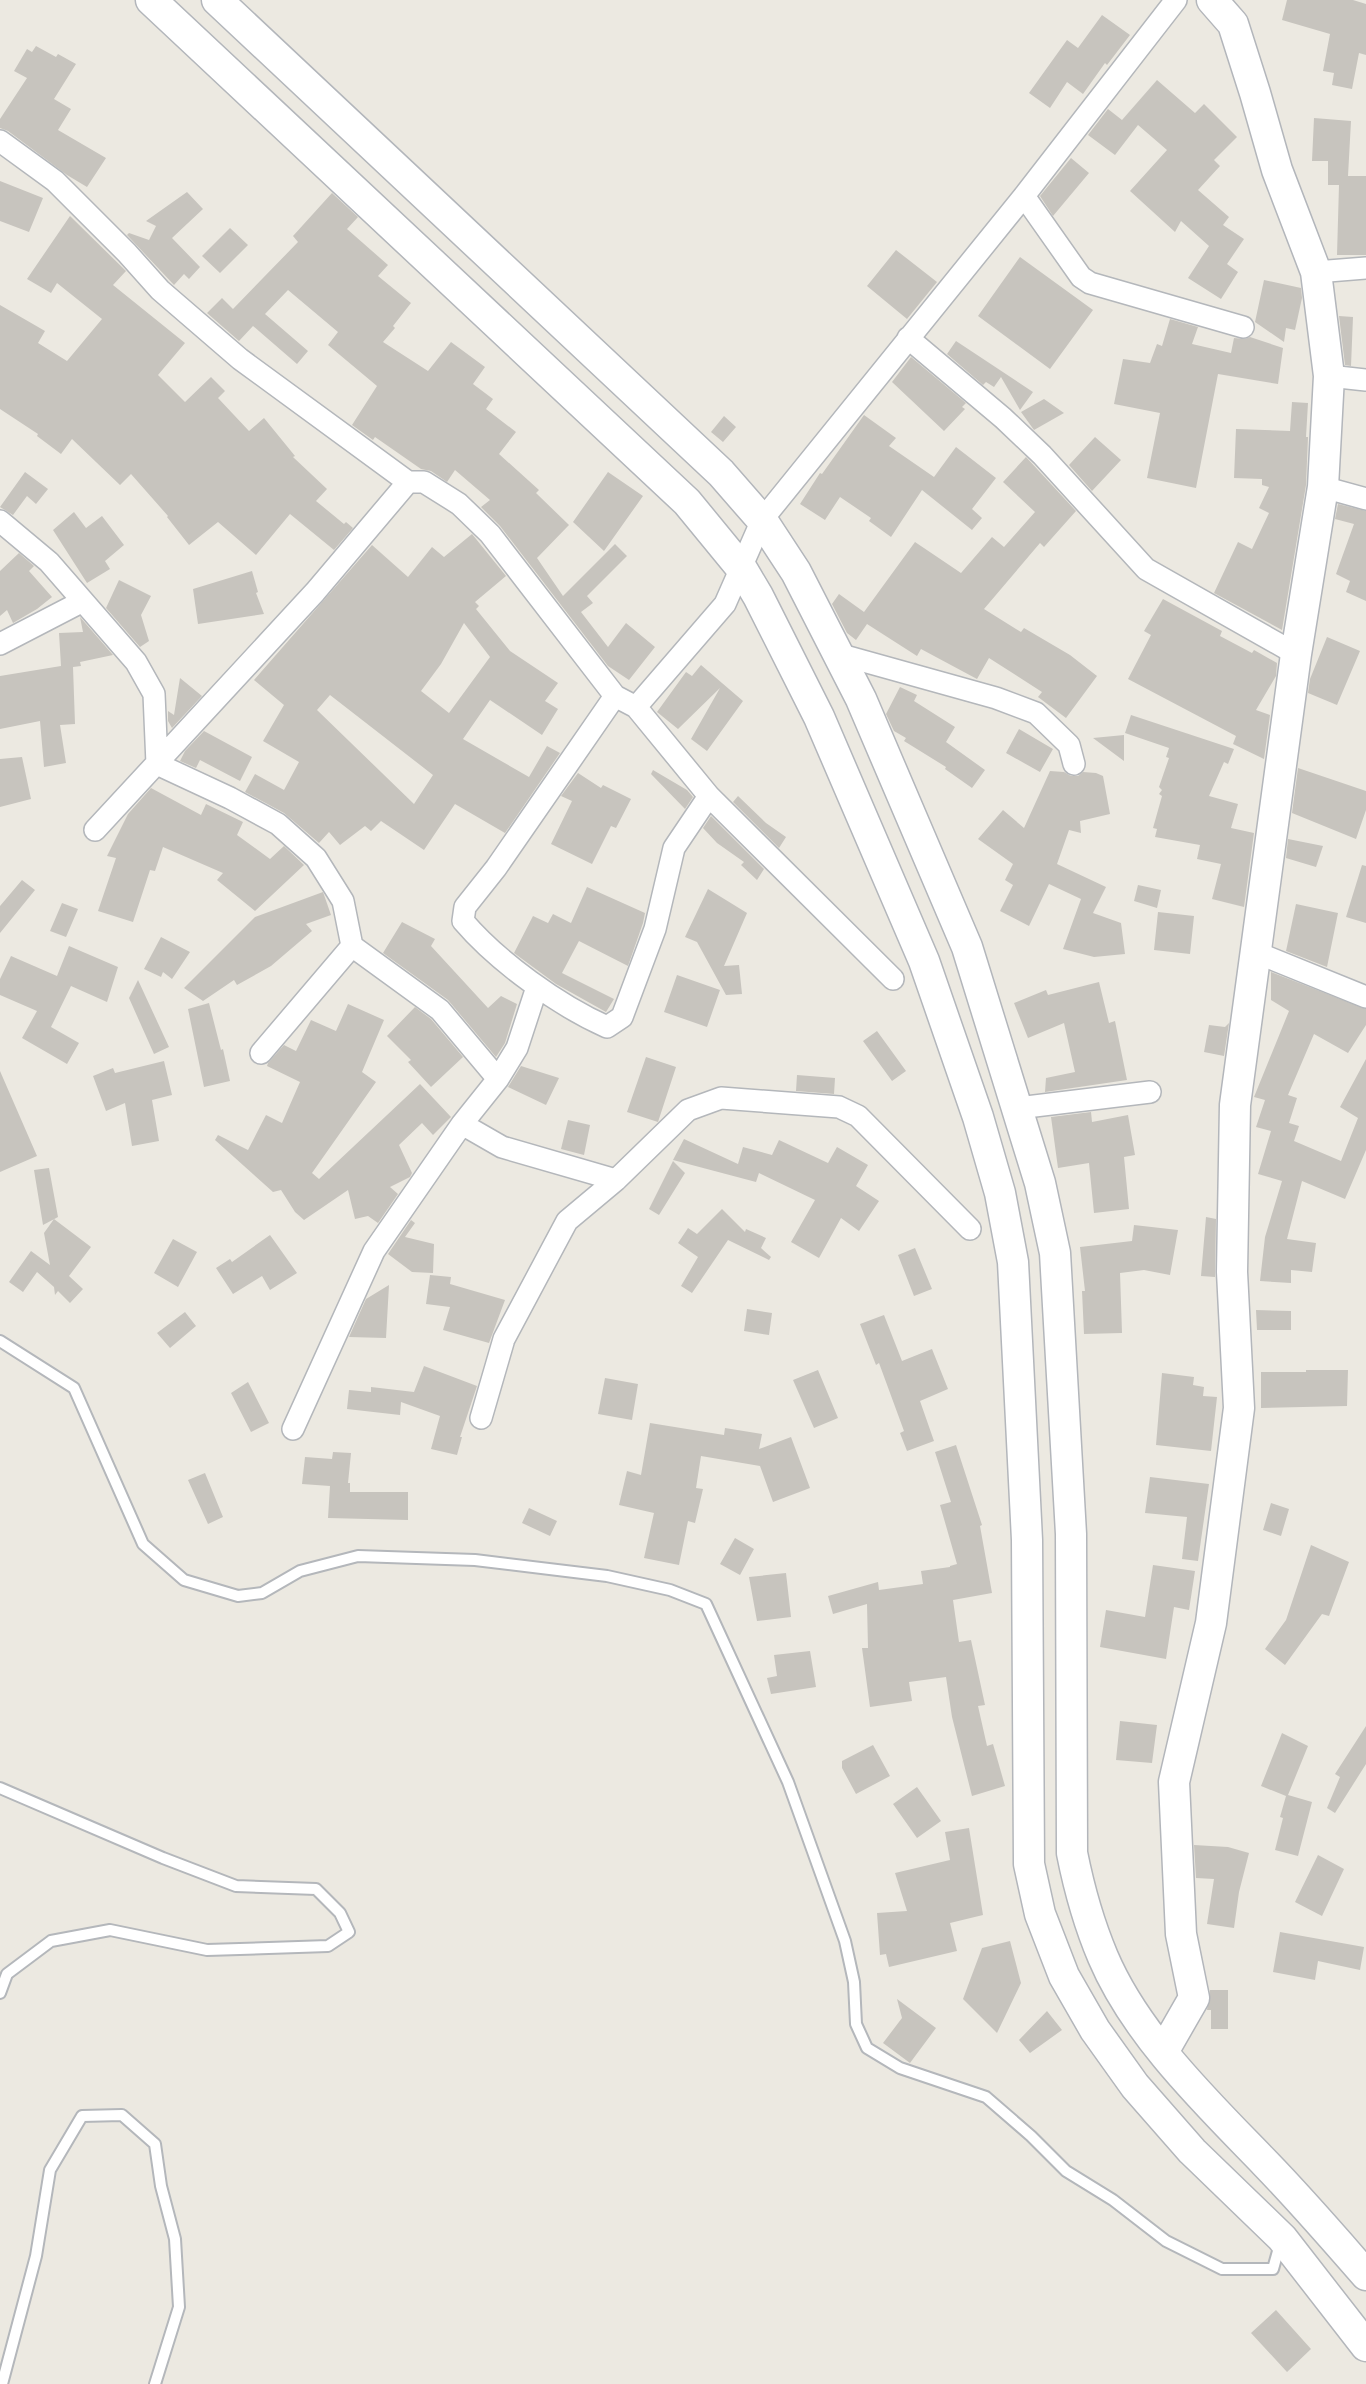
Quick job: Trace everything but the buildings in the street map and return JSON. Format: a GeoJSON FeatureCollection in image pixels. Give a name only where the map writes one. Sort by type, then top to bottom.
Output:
{"type":"FeatureCollection","features":[{"type":"Feature","properties":{"kind":"main road"},"geometry":{"type":"LineString","coordinates":[[151,0],[687,502],[742,569],[758,596],[819,717],[924,961],[978,1117],[1000,1193],[1013,1262],[1027,1540],[1029,1863],[1040,1914],[1064,1976],[1095,2030],[1135,2086],[1192,2151],[1282,2238],[1366,2346]]}},
{"type":"Feature","properties":{"kind":"main road"},"geometry":{"type":"LineString","coordinates":[[217,0],[721,473],[762,520],[796,572],[861,699],[967,947],[1040,1183],[1055,1253],[1071,1534],[1072,1853],[1080,1893],[1103,1958],[1130,2006],[1163,2052],[1307,2207],[1366,2275]]}},
{"type":"Feature","properties":{"kind":"main road"},"geometry":{"type":"LineString","coordinates":[[1163,2052],[1194,1998],[1181,1934],[1174,1782],[1211,1623],[1239,1408],[1232,1272],[1235,1105],[1296,654],[1323,487],[1329,376],[1316,272],[1277,170],[1256,93],[1233,24],[1212,0]]}},
{"type":"Feature","properties":{"kind":"street"},"geometry":{"type":"LineString","coordinates":[[636,708],[725,604],[762,520],[1024,196],[1176,0]]}},
{"type":"Feature","properties":{"kind":"street"},"geometry":{"type":"LineString","coordinates":[[0,141],[55,181],[127,253],[160,290],[240,359],[408,482],[424,482],[459,504],[490,534],[615,696],[636,708],[709,796],[893,979]]}},
{"type":"Feature","properties":{"kind":"street"},"geometry":{"type":"LineString","coordinates":[[1024,196],[1081,277],[1090,283],[1243,327]]}},
{"type":"Feature","properties":{"kind":"street"},"geometry":{"type":"LineString","coordinates":[[1316,272],[1366,268]]}},
{"type":"Feature","properties":{"kind":"street"},"geometry":{"type":"LineString","coordinates":[[908,338],[1003,418],[1042,455],[1146,569],[1296,654]]}},
{"type":"Feature","properties":{"kind":"street"},"geometry":{"type":"LineString","coordinates":[[1329,376],[1366,380]]}},
{"type":"Feature","properties":{"kind":"street"},"geometry":{"type":"LineString","coordinates":[[95,830],[315,592],[408,482]]}},
{"type":"Feature","properties":{"kind":"street"},"geometry":{"type":"LineString","coordinates":[[1323,487],[1366,499]]}},
{"type":"Feature","properties":{"kind":"street"},"geometry":{"type":"LineString","coordinates":[[0,521],[50,562],[136,662],[154,693],[157,764]]}},
{"type":"Feature","properties":{"kind":"street"},"geometry":{"type":"LineString","coordinates":[[0,644],[83,601]]}},
{"type":"Feature","properties":{"kind":"street"},"geometry":{"type":"LineString","coordinates":[[838,654],[996,698],[1036,713],[1069,745],[1074,764]]}},
{"type":"Feature","properties":{"kind":"street"},"geometry":{"type":"LineString","coordinates":[[615,696],[496,868],[465,907],[463,921],[475,934],[537,987],[590,1020],[607,1027],[622,1017],[655,929],[674,848],[709,796]]}},
{"type":"Feature","properties":{"kind":"street"},"geometry":{"type":"LineString","coordinates":[[157,764],[230,798],[278,824],[316,858],[343,901],[352,946],[440,1010],[498,1079]]}},
{"type":"Feature","properties":{"kind":"street"},"geometry":{"type":"LineString","coordinates":[[261,1053],[352,946]]}},
{"type":"Feature","properties":{"kind":"street"},"geometry":{"type":"LineString","coordinates":[[1255,952],[1366,997]]}},
{"type":"Feature","properties":{"kind":"street"},"geometry":{"type":"LineString","coordinates":[[293,1429],[374,1251],[462,1124],[498,1079],[517,1048],[537,987]]}},
{"type":"Feature","properties":{"kind":"street"},"geometry":{"type":"LineString","coordinates":[[1018,1108],[1150,1092]]}},
{"type":"Feature","properties":{"kind":"street"},"geometry":{"type":"LineString","coordinates":[[481,1418],[504,1339],[567,1221],[616,1180],[688,1110],[721,1098],[839,1107],[858,1116],[970,1229]]}},
{"type":"Feature","properties":{"kind":"street"},"geometry":{"type":"LineString","coordinates":[[462,1124],[502,1147],[616,1180]]}},
{"type":"Feature","properties":{"kind":"lane"},"geometry":{"type":"LineString","coordinates":[[0,1341],[74,1388],[143,1544],[184,1580],[238,1596],[262,1593],[300,1571],[358,1556],[475,1560],[607,1576],[670,1590],[706,1604],[788,1782],[845,1941],[854,1982],[856,2024],[867,2048],[900,2068],[986,2097],[1031,2136],[1066,2171],[1113,2200],[1166,2241],[1222,2269],[1273,2270],[1282,2238]]}},
{"type":"Feature","properties":{"kind":"lane"},"geometry":{"type":"LineString","coordinates":[[0,1788],[163,1858],[236,1886],[316,1889],[340,1913],[350,1932],[328,1946],[207,1950],[110,1930],[51,1941],[8,1974],[0,1993]]}},
{"type":"Feature","properties":{"kind":"lane"},"geometry":{"type":"LineString","coordinates":[[2,2384],[36,2256],[50,2170],[82,2116],[122,2115],[155,2144],[161,2186],[175,2239],[178,2307],[155,2384]]}}]}
